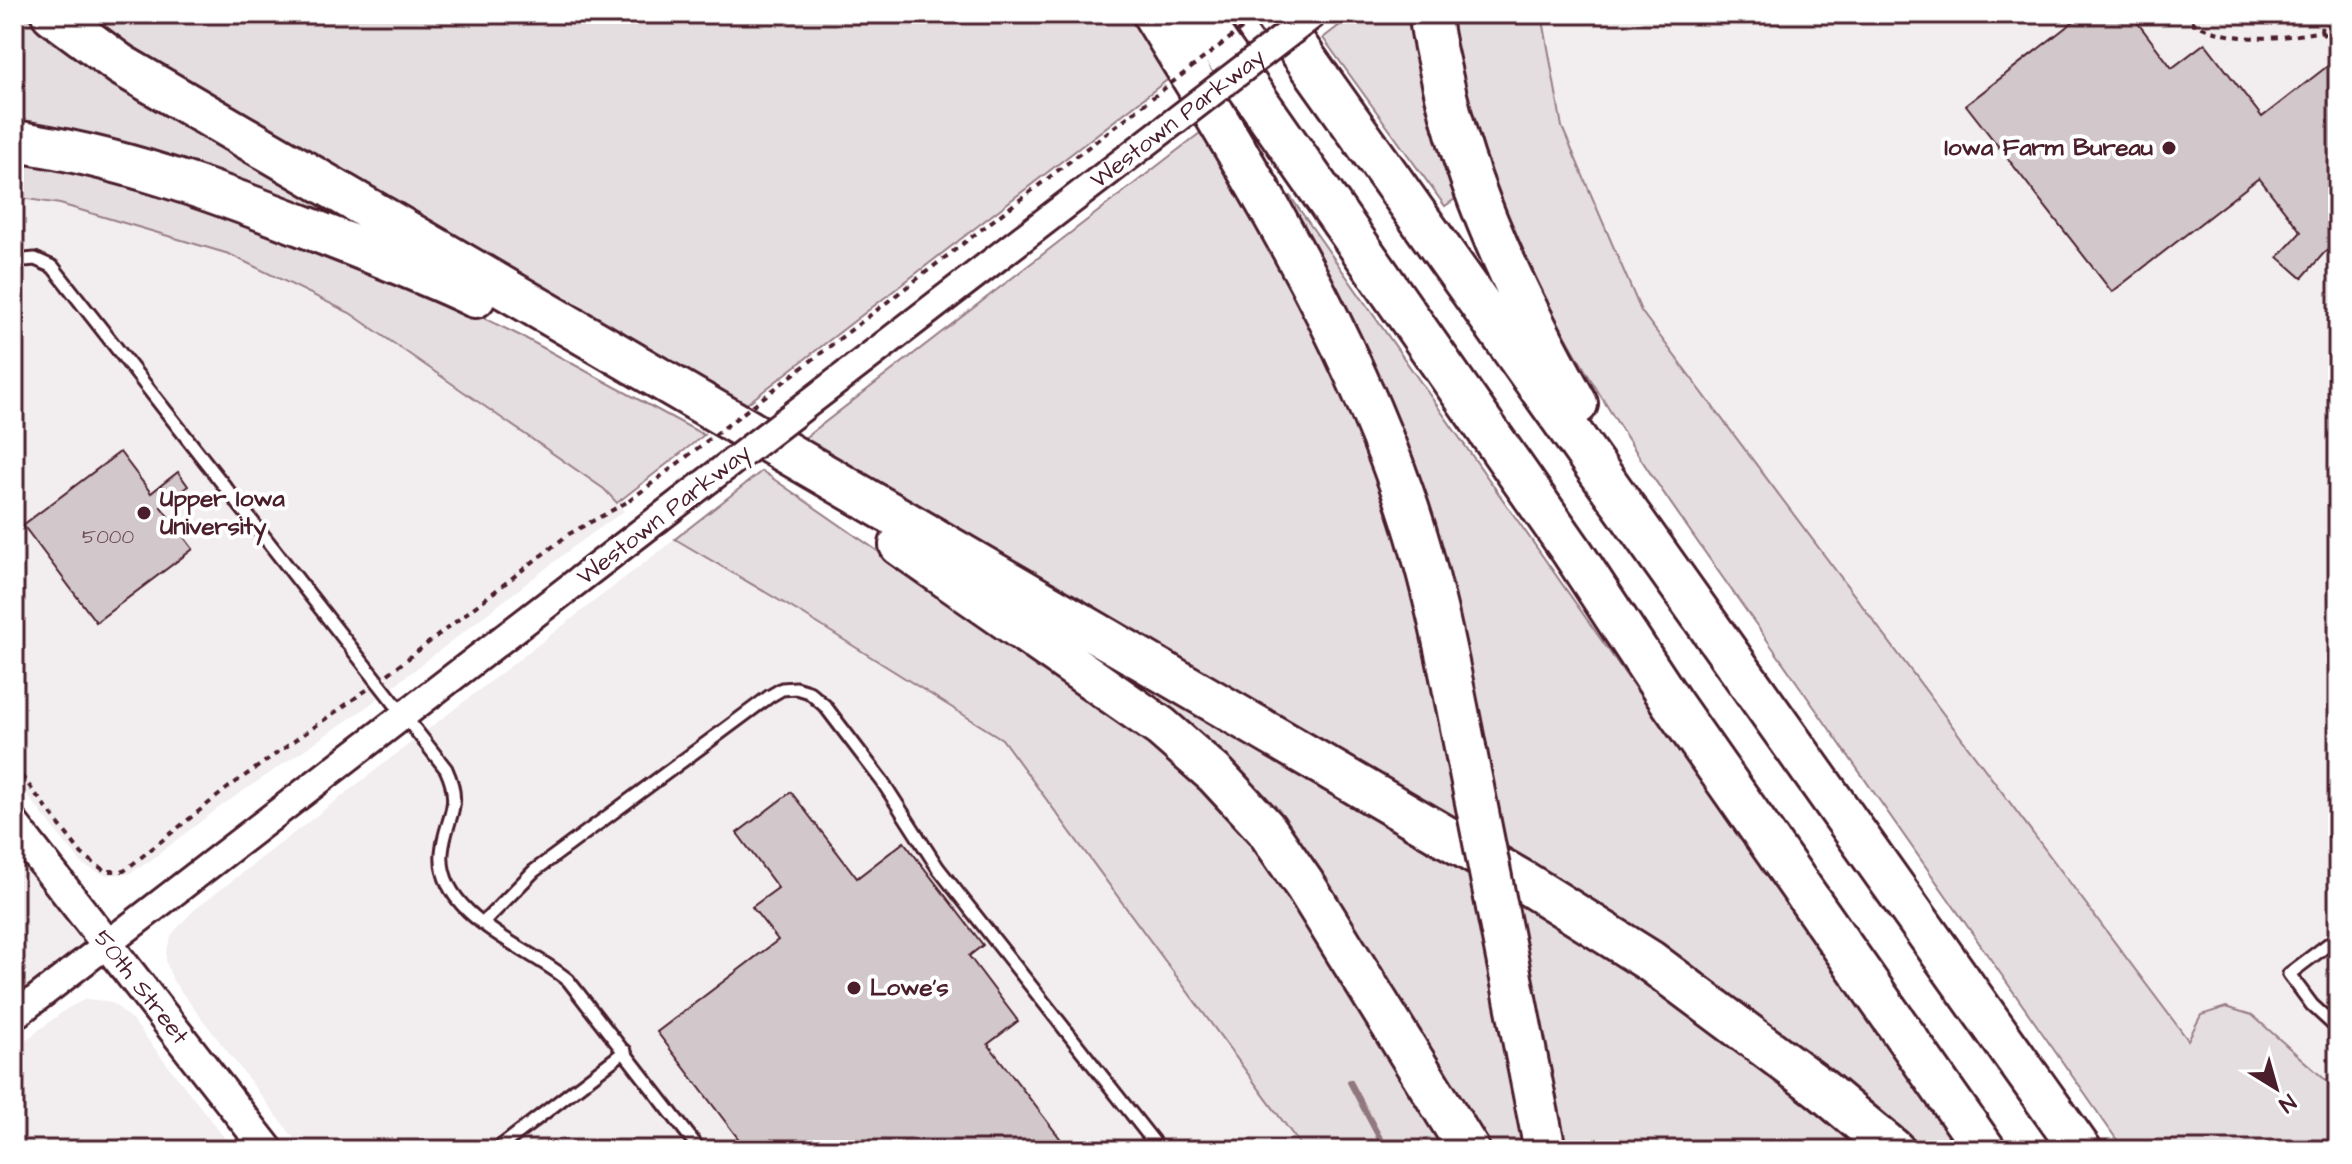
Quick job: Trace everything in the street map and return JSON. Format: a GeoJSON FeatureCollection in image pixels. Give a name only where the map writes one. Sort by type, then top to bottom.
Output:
{"type":"FeatureCollection","features":[{"type":"Feature","properties":{"kind":"highway"},"geometry":{"type":"LineString","coordinates":[[52,14],[121,65],[1524,882],[1625,945],[1820,1088],[1894,1150]]}},
{"type":"Feature","properties":{"kind":"highway"},"geometry":{"type":"LineString","coordinates":[[1153,14],[1274,214],[1321,301],[1363,392],[1403,494],[1430,583],[1545,1150]]}},
{"type":"Feature","properties":{"kind":"highway"},"geometry":{"type":"LineString","coordinates":[[1197,14],[1571,550],[1680,715],[1985,1150]]}},
{"type":"Feature","properties":{"kind":"highway"},"geometry":{"type":"LineString","coordinates":[[1274,14],[2081,1150]]}},
{"type":"Feature","properties":{"kind":"highway"},"geometry":{"type":"LineString","coordinates":[[1430,14],[1452,128],[1502,258],[1557,368],[1691,601]]}},
{"type":"Feature","properties":{"kind":"highway"},"geometry":{"type":"LineString","coordinates":[[14,141],[59,148],[157,172],[226,196],[432,276],[597,359],[641,367]]}},
{"type":"Feature","properties":{"kind":"highway"},"geometry":{"type":"LineString","coordinates":[[716,410],[901,546],[1161,727],[1216,775],[1266,829],[1306,887],[1469,1150]]}},
{"type":"Feature","properties":{"kind":"main road","name":"50th Street"},"geometry":{"type":"LineString","coordinates":[[14,825],[268,1150]]}},
{"type":"Feature","properties":{"kind":"street","name":"Westown Parkway"},"geometry":{"type":"LineString","coordinates":[[14,1016],[1314,14]]}},
{"type":"Feature","properties":{"kind":"lane"},"geometry":{"type":"LineString","coordinates":[[14,261],[35,259],[53,267],[446,769],[454,786],[455,803],[442,853],[444,876],[461,904],[512,944],[548,963],[568,980],[700,1150]]}},
{"type":"Feature","properties":{"kind":"lane"},"geometry":{"type":"LineString","coordinates":[[483,923],[534,871],[770,696],[782,689],[796,688],[809,692],[825,706],[882,781],[938,868],[1153,1141],[1154,1150]]}},
{"type":"Feature","properties":{"kind":"lane"},"geometry":{"type":"LineString","coordinates":[[2338,937],[2289,974],[2312,1005],[2338,1029]]}},
{"type":"Feature","properties":{"kind":"lane"},"geometry":{"type":"LineString","coordinates":[[496,1150],[625,1051]]}},
{"type":"Feature","properties":{"kind":"path"},"geometry":{"type":"LineString","coordinates":[[629,501],[1261,14]]}},
{"type":"Feature","properties":{"kind":"path"},"geometry":{"type":"LineString","coordinates":[[2181,14],[2221,33],[2239,36],[2272,37],[2321,31]]}},
{"type":"Feature","properties":{"kind":"path"},"geometry":{"type":"LineString","coordinates":[[2323,14],[2321,31],[2338,53]]}},
{"type":"Feature","properties":{"kind":"path"},"geometry":{"type":"LineString","coordinates":[[14,766],[82,854],[105,871],[124,871]]}},
{"type":"Feature","properties":{"kind":"shaded area"},"geometry":{"type":"Polygon","coordinates":[[[14,14],[22,14],[78,57],[366,230],[14,124],[14,14]]]}},
{"type":"Feature","properties":{"kind":"shaded area"},"geometry":{"type":"Polygon","coordinates":[[[84,14],[1139,14],[1175,74],[744,406],[172,72],[84,14]]]}},
{"type":"Feature","properties":{"kind":"shaded area"},"geometry":{"type":"Polygon","coordinates":[[[1354,14],[1413,14],[1436,136],[1455,199],[1445,206],[1323,38],[1354,14]]]}},
{"type":"Feature","properties":{"kind":"shaded area"},"geometry":{"type":"Polygon","coordinates":[[[1451,14],[1542,14],[1562,127],[1641,311],[2188,1040],[2201,1015],[2226,1007],[2252,1015],[2338,1091],[2338,1150],[2124,1150],[1688,529],[1584,368],[1538,284],[1500,198],[1470,108],[1451,14]]]}},
{"type":"Feature","properties":{"kind":"shaded area"},"geometry":{"type":"Polygon","coordinates":[[[1542,14],[2338,14],[2338,1150],[2272,1150],[1641,311],[1562,127],[1542,14]]]}},
{"type":"Feature","properties":{"kind":"shaded area"},"geometry":{"type":"Polygon","coordinates":[[[1209,126],[1389,478],[1467,824],[802,440],[1209,126]]]}},
{"type":"Feature","properties":{"kind":"shaded area"},"geometry":{"type":"Polygon","coordinates":[[[14,154],[97,170],[390,273],[525,338],[704,435],[617,503],[604,489],[350,313],[229,254],[60,204],[14,197],[14,154]]]}},
{"type":"Feature","properties":{"kind":"shaded area"},"geometry":{"type":"Polygon","coordinates":[[[1290,196],[1959,1150],[1920,1150],[1800,1046],[1679,958],[1497,846],[1479,754],[1276,205],[1290,196]]]}},
{"type":"Feature","properties":{"kind":"shaded area"},"geometry":{"type":"Polygon","coordinates":[[[14,197],[60,204],[229,254],[350,313],[604,489],[624,511],[364,709],[128,874],[105,875],[83,865],[14,779],[14,197]]]}},
{"type":"Feature","properties":{"kind":"shaded area"},"geometry":{"type":"Polygon","coordinates":[[[762,471],[1181,761],[1271,857],[1456,1150],[1304,1150],[1002,739],[804,615],[675,539],[762,471]]]}},
{"type":"Feature","properties":{"kind":"shaded area"},"geometry":{"type":"Polygon","coordinates":[[[675,539],[804,615],[1002,739],[1304,1150],[303,1150],[173,981],[166,962],[172,934],[194,910],[675,539]]]}},
{"type":"Feature","properties":{"kind":"shaded area"},"geometry":{"type":"Polygon","coordinates":[[[1132,677],[1477,878],[1530,1150],[1488,1150],[1373,963],[1127,685],[1132,677]]]}},
{"type":"Feature","properties":{"kind":"shaded area"},"geometry":{"type":"Polygon","coordinates":[[[14,825],[107,944],[14,1016],[14,825]]]}},
{"type":"Feature","properties":{"kind":"shaded area"},"geometry":{"type":"Polygon","coordinates":[[[1507,894],[1679,1006],[1759,1066],[1861,1150],[1559,1150],[1507,894]]]}},
{"type":"Feature","properties":{"kind":"shaded area"},"geometry":{"type":"Polygon","coordinates":[[[86,999],[114,1004],[134,1022],[234,1150],[14,1150],[14,1049],[68,1008],[86,999]]]}},
{"type":"Feature","properties":{"kind":"building","name":"Iowa Farm Bureau"},"geometry":{"type":"Polygon","coordinates":[[[2083,14],[2131,14],[2172,68],[2205,43],[2262,117],[2338,58],[2338,242],[2302,278],[2278,257],[2301,232],[2259,178],[2112,292],[1966,105],[2083,14]]]}},
{"type":"Feature","properties":{"kind":"building"},"geometry":{"type":"Polygon","coordinates":[[[120,452],[151,493],[178,472],[188,486],[161,507],[193,549],[96,622],[23,525],[120,452]]]}},
{"type":"Feature","properties":{"kind":"building","name":"Lowe's"},"geometry":{"type":"Polygon","coordinates":[[[791,792],[857,878],[904,842],[983,945],[969,956],[1018,1021],[988,1044],[1069,1150],[747,1150],[657,1032],[778,940],[752,907],[778,888],[737,833],[791,792]]]}},
{"type":"Feature","properties":{"kind":"waterway"},"geometry":{"type":"LineString","coordinates":[[1350,1082],[1386,1150]]}},
{"type":"Feature","properties":{"kind":"place","name":"Iowa Farm Bureau"},"geometry":{"type":"Point","coordinates":[2169,148]}},
{"type":"Feature","properties":{"kind":"place","name":"Upper Iowa University"},"geometry":{"type":"Point","coordinates":[144,513]}},
{"type":"Feature","properties":{"kind":"place","name":"Lowe's"},"geometry":{"type":"Point","coordinates":[854,988]}}]}
